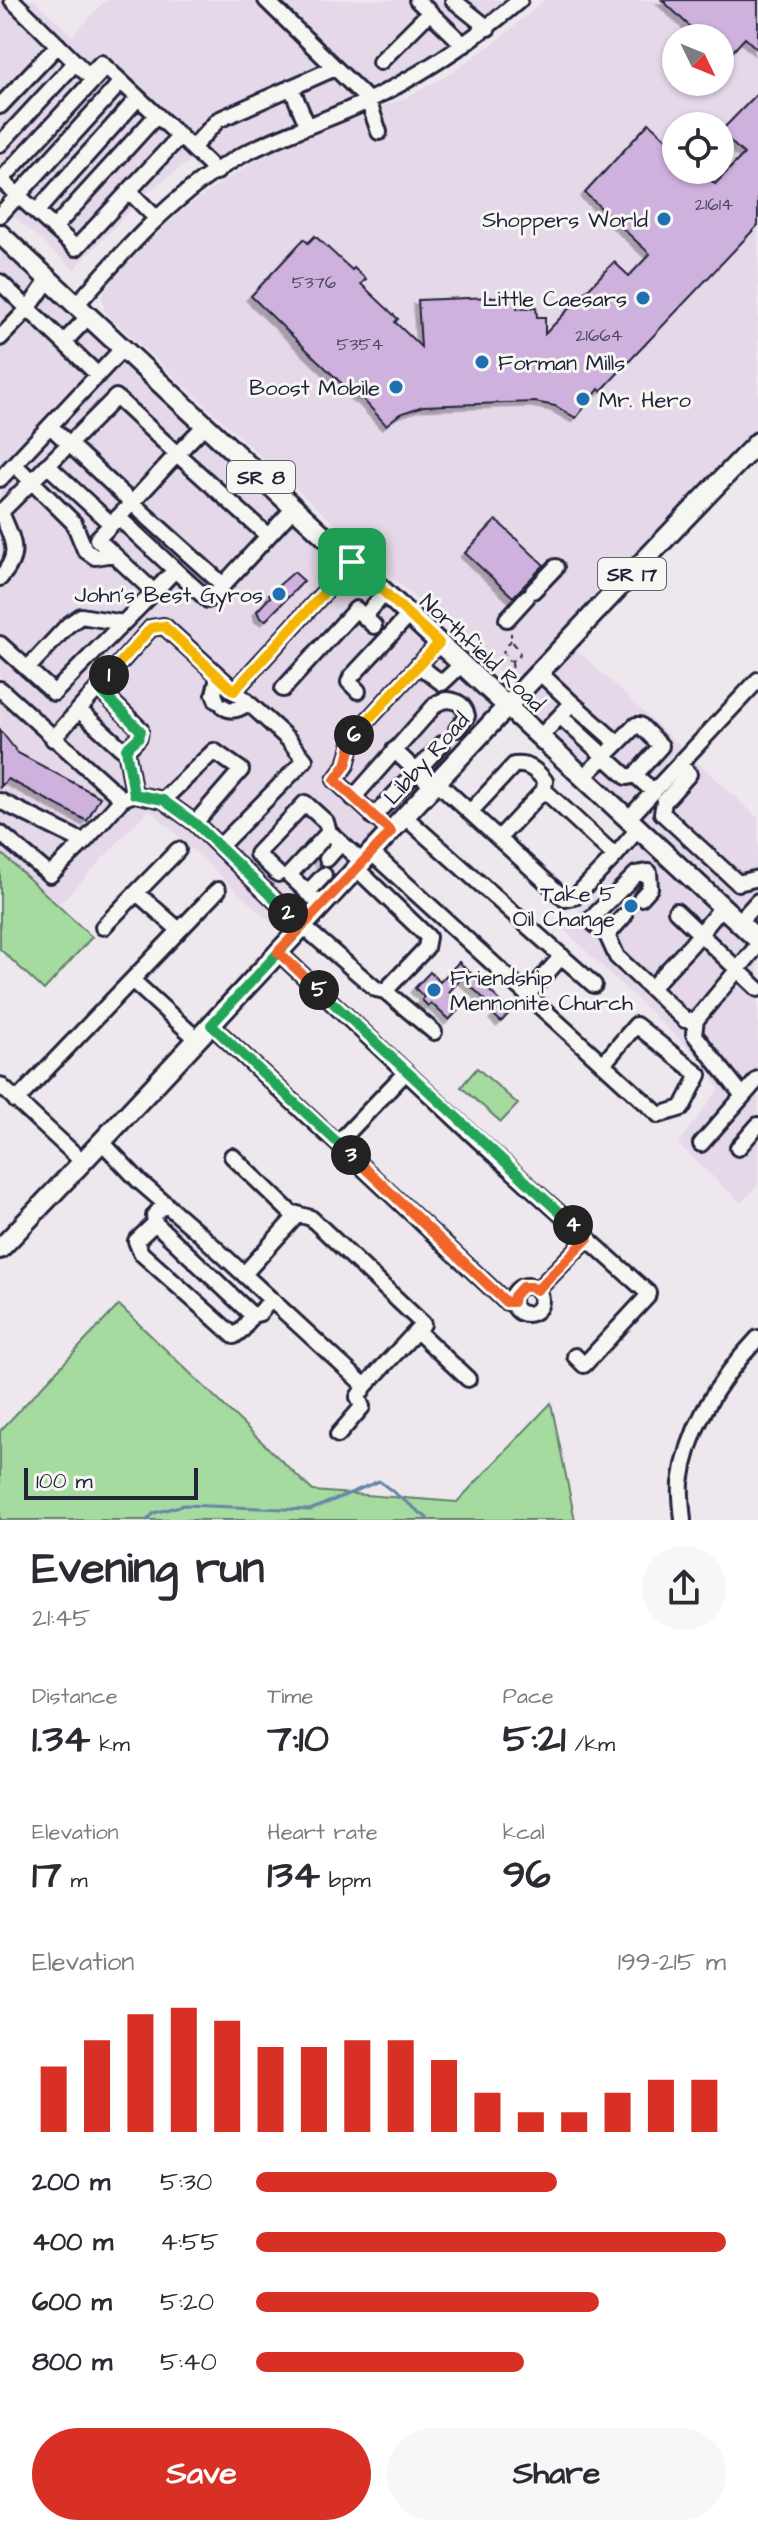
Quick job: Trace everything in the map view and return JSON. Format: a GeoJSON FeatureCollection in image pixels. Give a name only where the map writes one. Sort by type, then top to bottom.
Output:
{"type":"FeatureCollection","features":[{"type":"Feature","properties":{"kind":"main road","name":"Northfield Road"},"geometry":{"type":"LineString","coordinates":[[0,234],[758,943]]}},
{"type":"Feature","properties":{"kind":"main road","name":"Libby Road"},"geometry":{"type":"LineString","coordinates":[[0,1249],[364,862],[506,706],[758,442]]}},
{"type":"Feature","properties":{"kind":"street"},"geometry":{"type":"LineString","coordinates":[[12,0],[89,76],[101,63],[106,67],[217,172]]}},
{"type":"Feature","properties":{"kind":"street"},"geometry":{"type":"LineString","coordinates":[[266,0],[368,100],[379,132]]}},
{"type":"Feature","properties":{"kind":"street"},"geometry":{"type":"LineString","coordinates":[[417,0],[464,45]]}},
{"type":"Feature","properties":{"kind":"street"},"geometry":{"type":"LineString","coordinates":[[453,0],[470,5],[488,28]]}},
{"type":"Feature","properties":{"kind":"street"},"geometry":{"type":"LineString","coordinates":[[64,342],[83,310],[169,205],[242,155],[368,100],[427,70],[488,28],[520,0]]}},
{"type":"Feature","properties":{"kind":"street"},"geometry":{"type":"LineString","coordinates":[[380,62],[430,12]]}},
{"type":"Feature","properties":{"kind":"street"},"geometry":{"type":"LineString","coordinates":[[0,106],[58,45]]}},
{"type":"Feature","properties":{"kind":"street"},"geometry":{"type":"LineString","coordinates":[[0,144],[75,63]]}},
{"type":"Feature","properties":{"kind":"street"},"geometry":{"type":"LineString","coordinates":[[106,67],[1,179],[36,212],[76,248],[180,136]]}},
{"type":"Feature","properties":{"kind":"street"},"geometry":{"type":"LineString","coordinates":[[192,148],[218,120],[335,68]]}},
{"type":"Feature","properties":{"kind":"street"},"geometry":{"type":"LineString","coordinates":[[0,215],[121,82]]}},
{"type":"Feature","properties":{"kind":"street"},"geometry":{"type":"LineString","coordinates":[[291,87],[307,125]]}},
{"type":"Feature","properties":{"kind":"street"},"geometry":{"type":"LineString","coordinates":[[36,212],[138,98]]}},
{"type":"Feature","properties":{"kind":"street"},"geometry":{"type":"LineString","coordinates":[[54,228],[157,115]]}},
{"type":"Feature","properties":{"kind":"street"},"geometry":{"type":"LineString","coordinates":[[129,191],[156,218]]}},
{"type":"Feature","properties":{"kind":"street"},"geometry":{"type":"LineString","coordinates":[[0,338],[28,309],[49,279]]}},
{"type":"Feature","properties":{"kind":"street"},"geometry":{"type":"LineString","coordinates":[[0,282],[98,375]]}},
{"type":"Feature","properties":{"kind":"street"},"geometry":{"type":"LineString","coordinates":[[0,479],[123,348]]}},
{"type":"Feature","properties":{"kind":"street"},"geometry":{"type":"LineString","coordinates":[[0,578],[12,564],[15,545],[1,512],[116,397],[268,536]]}},
{"type":"Feature","properties":{"kind":"street"},"geometry":{"type":"LineString","coordinates":[[154,592],[97,539],[205,425]]}},
{"type":"Feature","properties":{"kind":"street"},"geometry":{"type":"LineString","coordinates":[[51,427],[223,585]]}},
{"type":"Feature","properties":{"kind":"street"},"geometry":{"type":"LineString","coordinates":[[14,464],[74,523],[85,550],[95,557],[113,554]]}},
{"type":"Feature","properties":{"kind":"street"},"geometry":{"type":"LineString","coordinates":[[47,465],[208,600],[294,508]]}},
{"type":"Feature","properties":{"kind":"street"},"geometry":{"type":"LineString","coordinates":[[234,691],[352,562]]}},
{"type":"Feature","properties":{"kind":"street"},"geometry":{"type":"LineString","coordinates":[[509,622],[556,567]]}},
{"type":"Feature","properties":{"kind":"street"},"geometry":{"type":"LineString","coordinates":[[0,644],[54,693],[175,570]]}},
{"type":"Feature","properties":{"kind":"street"},"geometry":{"type":"LineString","coordinates":[[283,689],[356,609],[369,621],[385,593]]}},
{"type":"Feature","properties":{"kind":"street"},"geometry":{"type":"LineString","coordinates":[[358,691],[349,682],[351,677],[409,615]]}},
{"type":"Feature","properties":{"kind":"street"},"geometry":{"type":"LineString","coordinates":[[27,669],[68,625],[81,616],[123,623]]}},
{"type":"Feature","properties":{"kind":"street"},"geometry":{"type":"LineString","coordinates":[[53,739],[151,628],[164,626],[288,739],[305,760],[220,846]]}},
{"type":"Feature","properties":{"kind":"street"},"geometry":{"type":"LineString","coordinates":[[391,832],[335,780],[346,765],[354,735],[439,643]]}},
{"type":"Feature","properties":{"kind":"street"},"geometry":{"type":"LineString","coordinates":[[418,665],[442,683],[462,664]]}},
{"type":"Feature","properties":{"kind":"street"},"geometry":{"type":"LineString","coordinates":[[539,672],[617,743]]}},
{"type":"Feature","properties":{"kind":"street"},"geometry":{"type":"LineString","coordinates":[[218,677],[214,694],[221,704],[228,710],[240,709],[248,703]]}},
{"type":"Feature","properties":{"kind":"street"},"geometry":{"type":"LineString","coordinates":[[394,750],[416,771],[471,811],[565,899],[575,897],[615,856],[654,792],[758,680]]}},
{"type":"Feature","properties":{"kind":"street"},"geometry":{"type":"LineString","coordinates":[[0,833],[50,875],[128,796],[126,749],[139,737],[140,729],[98,688]]}},
{"type":"Feature","properties":{"kind":"street"},"geometry":{"type":"LineString","coordinates":[[0,689],[53,739],[128,796],[163,800],[195,823],[303,926],[376,989],[385,991],[434,1032]]}},
{"type":"Feature","properties":{"kind":"street"},"geometry":{"type":"LineString","coordinates":[[353,798],[436,704],[444,699],[458,703],[467,712],[450,736],[373,817]]}},
{"type":"Feature","properties":{"kind":"street"},"geometry":{"type":"LineString","coordinates":[[540,737],[572,703]]}},
{"type":"Feature","properties":{"kind":"street"},"geometry":{"type":"LineString","coordinates":[[79,710],[121,748],[126,749]]}},
{"type":"Feature","properties":{"kind":"street"},"geometry":{"type":"LineString","coordinates":[[560,716],[604,757],[627,777],[635,775],[661,746],[640,725],[636,725],[617,743],[604,757],[583,778]]}},
{"type":"Feature","properties":{"kind":"street"},"geometry":{"type":"LineString","coordinates":[[450,736],[473,743]]}},
{"type":"Feature","properties":{"kind":"street"},"geometry":{"type":"LineString","coordinates":[[163,800],[214,751],[241,770],[195,823]]}},
{"type":"Feature","properties":{"kind":"street"},"geometry":{"type":"LineString","coordinates":[[471,811],[514,765],[524,764],[537,772],[545,781],[544,790],[499,838]]}},
{"type":"Feature","properties":{"kind":"street"},"geometry":{"type":"LineString","coordinates":[[679,764],[689,774],[664,802],[662,813],[738,883],[758,878]]}},
{"type":"Feature","properties":{"kind":"street"},"geometry":{"type":"LineString","coordinates":[[635,775],[654,792]]}},
{"type":"Feature","properties":{"kind":"street"},"geometry":{"type":"LineString","coordinates":[[544,790],[615,856]]}},
{"type":"Feature","properties":{"kind":"street"},"geometry":{"type":"LineString","coordinates":[[0,801],[84,842]]}},
{"type":"Feature","properties":{"kind":"street"},"geometry":{"type":"LineString","coordinates":[[278,874],[257,854],[305,803],[326,822],[329,832],[344,846],[527,995],[659,1115],[682,1108],[699,1075],[636,1025],[603,1064]]}},
{"type":"Feature","properties":{"kind":"street"},"geometry":{"type":"LineString","coordinates":[[405,817],[594,985]]}},
{"type":"Feature","properties":{"kind":"street"},"geometry":{"type":"LineString","coordinates":[[322,906],[289,875],[329,832]]}},
{"type":"Feature","properties":{"kind":"street"},"geometry":{"type":"LineString","coordinates":[[304,890],[344,846]]}},
{"type":"Feature","properties":{"kind":"street"},"geometry":{"type":"LineString","coordinates":[[103,927],[178,850]]}},
{"type":"Feature","properties":{"kind":"street"},"geometry":{"type":"LineString","coordinates":[[665,854],[649,872],[636,874],[590,920],[607,935],[617,957],[685,1020],[696,1020]]}},
{"type":"Feature","properties":{"kind":"street"},"geometry":{"type":"LineString","coordinates":[[364,862],[428,937],[426,948],[385,991]]}},
{"type":"Feature","properties":{"kind":"street"},"geometry":{"type":"LineString","coordinates":[[641,898],[650,888],[649,872]]}},
{"type":"Feature","properties":{"kind":"street"},"geometry":{"type":"LineString","coordinates":[[16,1101],[218,890]]}},
{"type":"Feature","properties":{"kind":"street"},"geometry":{"type":"LineString","coordinates":[[137,893],[179,930]]}},
{"type":"Feature","properties":{"kind":"street"},"geometry":{"type":"LineString","coordinates":[[738,923],[758,901]]}},
{"type":"Feature","properties":{"kind":"street"},"geometry":{"type":"LineString","coordinates":[[651,988],[722,907]]}},
{"type":"Feature","properties":{"kind":"street"},"geometry":{"type":"LineString","coordinates":[[676,911],[758,989]]}},
{"type":"Feature","properties":{"kind":"street"},"geometry":{"type":"LineString","coordinates":[[607,935],[624,916]]}},
{"type":"Feature","properties":{"kind":"street"},"geometry":{"type":"LineString","coordinates":[[743,1096],[694,1034],[696,1020],[758,943]]}},
{"type":"Feature","properties":{"kind":"street"},"geometry":{"type":"LineString","coordinates":[[278,952],[648,1293],[584,1365],[575,1356]]}},
{"type":"Feature","properties":{"kind":"street"},"geometry":{"type":"LineString","coordinates":[[527,995],[562,956]]}},
{"type":"Feature","properties":{"kind":"street"},"geometry":{"type":"LineString","coordinates":[[132,980],[197,1039]]}},
{"type":"Feature","properties":{"kind":"street"},"geometry":{"type":"LineString","coordinates":[[211,1025],[506,1302],[513,1302]]}},
{"type":"Feature","properties":{"kind":"street"},"geometry":{"type":"LineString","coordinates":[[338,1143],[406,1072]]}},
{"type":"Feature","properties":{"kind":"street"},"geometry":{"type":"LineString","coordinates":[[701,1144],[758,1079]]}},
{"type":"Feature","properties":{"kind":"street"},"geometry":{"type":"LineString","coordinates":[[0,1085],[83,1162]]}},
{"type":"Feature","properties":{"kind":"street"},"geometry":{"type":"LineString","coordinates":[[738,1148],[758,1125]]}},
{"type":"Feature","properties":{"kind":"street"},"geometry":{"type":"LineString","coordinates":[[102,1142],[365,1386]]}},
{"type":"Feature","properties":{"kind":"street"},"geometry":{"type":"LineString","coordinates":[[232,1156],[290,1212],[311,1218],[423,1324],[365,1386],[358,1397],[362,1407],[338,1435]]}},
{"type":"Feature","properties":{"kind":"street"},"geometry":{"type":"LineString","coordinates":[[165,1203],[154,1216],[155,1223],[252,1315]]}},
{"type":"Feature","properties":{"kind":"street"},"geometry":{"type":"LineString","coordinates":[[244,1274],[298,1214]]}},
{"type":"Feature","properties":{"kind":"street"},"geometry":{"type":"LineString","coordinates":[[155,1223],[136,1241],[141,1253],[234,1336],[271,1299]]}},
{"type":"Feature","properties":{"kind":"street"},"geometry":{"type":"LineString","coordinates":[[537,1290],[588,1238]]}},
{"type":"Feature","properties":{"kind":"street"},"geometry":{"type":"LineString","coordinates":[[522,1287],[537,1290],[541,1299],[536,1311],[523,1314],[517,1310],[514,1296],[522,1287]]}},
{"type":"Feature","properties":{"kind":"street"},"geometry":{"type":"LineString","coordinates":[[417,1331],[468,1379]]}},
{"type":"Feature","properties":{"kind":"street"},"geometry":{"type":"LineString","coordinates":[[683,1520],[681,1483],[690,1447],[708,1402],[734,1364],[758,1338]]}},
{"type":"Feature","properties":{"kind":"path"},"geometry":{"type":"LineString","coordinates":[[509,622],[511,640],[520,655],[512,661]]}},
{"type":"Feature","properties":{"kind":"path"},"geometry":{"type":"LineString","coordinates":[[511,640],[503,652],[505,658],[512,661]]}},
{"type":"Feature","properties":{"kind":"path"},"geometry":{"type":"LineString","coordinates":[[512,661],[513,674]]}},
{"type":"Feature","properties":{"kind":"shaded area"},"geometry":{"type":"Polygon","coordinates":[[[0,0],[34,0],[72,36],[106,0],[520,0],[477,37],[223,168],[205,150],[145,194],[74,270],[0,204],[0,0]]]}},
{"type":"Feature","properties":{"kind":"shaded area"},"geometry":{"type":"Polygon","coordinates":[[[544,0],[758,0],[758,426],[539,661],[527,672],[509,677],[489,666],[105,313],[102,296],[109,284],[155,235],[184,209],[226,179],[273,151],[407,97],[453,72],[502,37],[544,0]]]}},
{"type":"Feature","properties":{"kind":"shaded area"},"geometry":{"type":"Polygon","coordinates":[[[0,234],[506,706],[289,940],[149,809],[58,906],[0,852],[0,234]]]}},
{"type":"Feature","properties":{"kind":"shaded area"},"geometry":{"type":"Polygon","coordinates":[[[568,642],[758,818],[758,1185],[741,1203],[678,1144],[719,1089],[704,1063],[562,928],[647,838],[506,706],[568,642]]]}},
{"type":"Feature","properties":{"kind":"green space"},"geometry":{"type":"Polygon","coordinates":[[[0,852],[92,937],[44,990],[0,949],[0,852]]]}},
{"type":"Feature","properties":{"kind":"green space"},"geometry":{"type":"Polygon","coordinates":[[[477,1068],[518,1104],[501,1122],[461,1087],[477,1068]]]}},
{"type":"Feature","properties":{"kind":"green space"},"geometry":{"type":"Polygon","coordinates":[[[119,1305],[313,1491],[457,1502],[551,1403],[575,1520],[0,1520],[0,1431],[119,1305]]]}},
{"type":"Feature","properties":{"kind":"building"},"geometry":{"type":"Polygon","coordinates":[[[662,0],[758,0],[758,50],[745,38],[734,50],[734,24],[687,24],[662,0]]]}},
{"type":"Feature","properties":{"kind":"building"},"geometry":{"type":"Polygon","coordinates":[[[758,93],[758,225],[601,391],[599,389],[576,418],[555,406],[535,402],[423,406],[400,414],[386,425],[361,397],[339,381],[251,296],[304,239],[308,243],[315,236],[366,279],[361,284],[398,319],[395,322],[421,347],[418,300],[517,296],[517,309],[536,307],[537,317],[545,317],[545,334],[614,262],[629,276],[650,254],[585,193],[649,123],[662,135],[662,184],[734,184],[734,164],[744,154],[734,145],[734,118],[758,93]]]}},
{"type":"Feature","properties":{"kind":"building"},"geometry":{"type":"Polygon","coordinates":[[[496,520],[544,565],[513,597],[465,553],[496,520]]]}},
{"type":"Feature","properties":{"kind":"building"},"geometry":{"type":"Polygon","coordinates":[[[294,572],[304,581],[266,620],[260,618],[257,611],[271,596],[269,594],[294,572]]]}},
{"type":"Feature","properties":{"kind":"building"},"geometry":{"type":"Polygon","coordinates":[[[0,730],[18,753],[100,797],[87,821],[8,779],[0,787],[0,730]]]}},
{"type":"Feature","properties":{"kind":"building","name":"Friendship Mennonite Church"},"geometry":{"type":"Polygon","coordinates":[[[459,962],[511,1011],[501,1022],[494,1015],[497,1011],[462,978],[449,992],[463,1005],[449,1020],[431,1003],[428,1006],[422,1000],[424,997],[415,988],[430,972],[440,982],[459,962]]]}},
{"type":"Feature","properties":{"kind":"waterway"},"geometry":{"type":"LineString","coordinates":[[147,1520],[154,1513],[184,1505],[310,1510],[379,1481],[427,1518]]}},
{"type":"Feature","properties":{"kind":"tunnel"},"geometry":{"type":"LineString","coordinates":[[317,869],[327,859]]}},
{"type":"Feature","properties":{"kind":"tunnel"},"geometry":{"type":"LineString","coordinates":[[624,916],[641,898]]}},
{"type":"Feature","properties":{"kind":"place","name":"Shoppers World"},"geometry":{"type":"Point","coordinates":[664,219]}},
{"type":"Feature","properties":{"kind":"place","name":"Little Caesars"},"geometry":{"type":"Point","coordinates":[643,298]}},
{"type":"Feature","properties":{"kind":"place","name":"Forman Mills"},"geometry":{"type":"Point","coordinates":[482,362]}},
{"type":"Feature","properties":{"kind":"place","name":"Boost Mobile"},"geometry":{"type":"Point","coordinates":[396,387]}},
{"type":"Feature","properties":{"kind":"place","name":"Mr. Hero"},"geometry":{"type":"Point","coordinates":[583,399]}},
{"type":"Feature","properties":{"kind":"place","name":"John's Best Gyros"},"geometry":{"type":"Point","coordinates":[279,594]}},
{"type":"Feature","properties":{"kind":"place","name":"Take 5 Oil Change"},"geometry":{"type":"Point","coordinates":[631,906]}},
{"type":"Feature","properties":{"kind":"place","name":"Friendship Mennonite Church"},"geometry":{"type":"Point","coordinates":[434,990]}},
{"type":"Feature","properties":{"kind":"route"},"geometry":{"type":"LineString","coordinates":[[352,562],[234,691],[164,626],[151,628],[98,688],[141,731],[126,749],[134,794],[163,800],[195,823],[291,916],[303,926],[278,952],[211,1025],[506,1302],[513,1302],[522,1287],[537,1290],[588,1238],[478,1140],[278,952],[363,863],[391,832],[335,780],[346,765],[354,735],[439,643],[352,562]]}}]}
